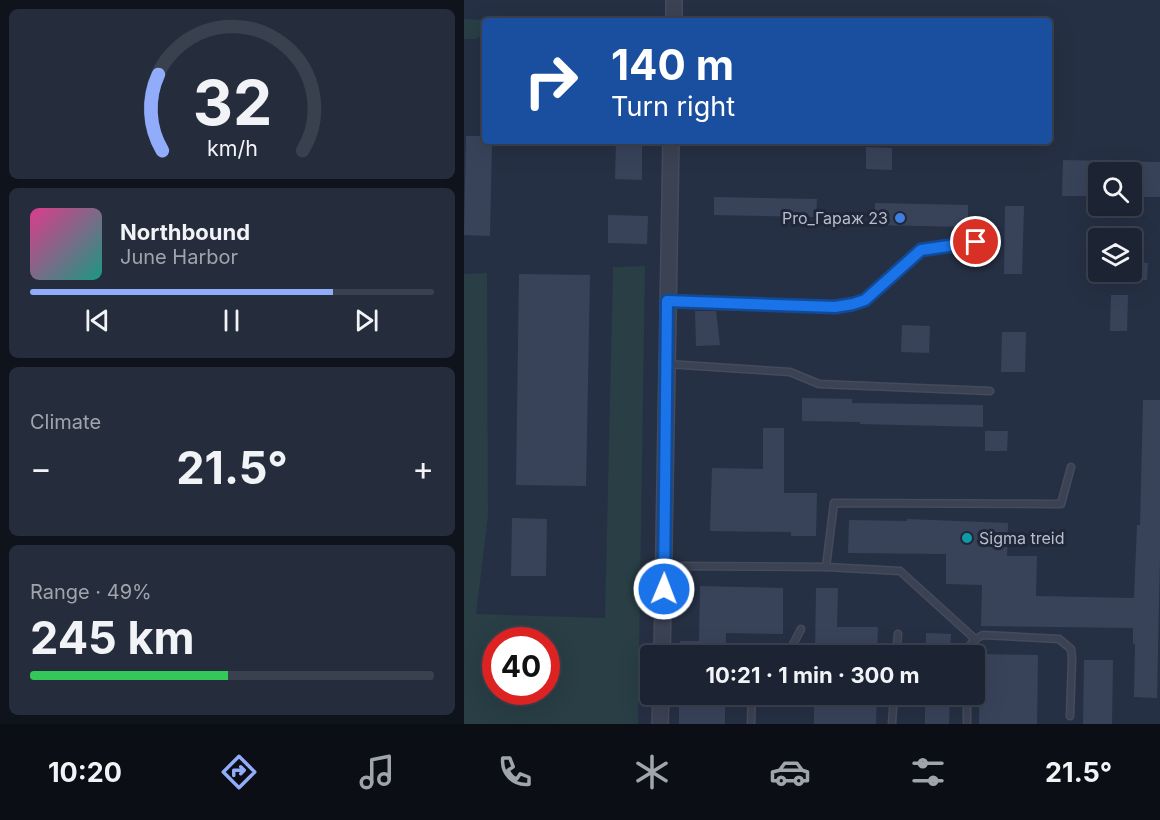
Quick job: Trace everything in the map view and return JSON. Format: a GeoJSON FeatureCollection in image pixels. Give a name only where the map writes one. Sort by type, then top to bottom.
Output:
{"type":"FeatureCollection","features":[{"type":"Feature","properties":{"kind":"street"},"geometry":{"type":"LineString","coordinates":[[674,0],[674,18]]}},
{"type":"Feature","properties":{"kind":"street"},"geometry":{"type":"LineString","coordinates":[[662,645],[671,144]]}},
{"type":"Feature","properties":{"kind":"street"},"geometry":{"type":"LineString","coordinates":[[660,724],[661,705]]}},
{"type":"Feature","properties":{"kind":"lane"},"geometry":{"type":"LineString","coordinates":[[667,301],[835,307],[853,304],[865,300],[921,250],[976,242]]}},
{"type":"Feature","properties":{"kind":"lane"},"geometry":{"type":"LineString","coordinates":[[666,364],[790,372],[819,384],[990,391]]}},
{"type":"Feature","properties":{"kind":"lane"},"geometry":{"type":"LineString","coordinates":[[826,567],[834,503],[1061,504],[1071,467]]}},
{"type":"Feature","properties":{"kind":"lane"},"geometry":{"type":"LineString","coordinates":[[664,566],[826,567],[900,571],[975,639]]}},
{"type":"Feature","properties":{"kind":"lane"},"geometry":{"type":"LineString","coordinates":[[793,645],[801,628]]}},
{"type":"Feature","properties":{"kind":"lane"},"geometry":{"type":"LineString","coordinates":[[897,645],[898,634]]}},
{"type":"Feature","properties":{"kind":"lane"},"geometry":{"type":"LineString","coordinates":[[970,645],[983,635],[1059,639],[1067,644],[1071,649],[1072,658],[1070,716]]}},
{"type":"Feature","properties":{"kind":"lane"},"geometry":{"type":"LineString","coordinates":[[751,724],[752,705]]}},
{"type":"Feature","properties":{"kind":"lane"},"geometry":{"type":"LineString","coordinates":[[892,724],[893,705]]}},
{"type":"Feature","properties":{"kind":"lane"},"geometry":{"type":"LineString","coordinates":[[967,705],[967,724]]}},
{"type":"Feature","properties":{"kind":"shaded area"},"geometry":{"type":"Polygon","coordinates":[[[464,19],[482,20],[482,35],[476,39],[464,39],[464,19]]]}},
{"type":"Feature","properties":{"kind":"shaded area"},"geometry":{"type":"Polygon","coordinates":[[[645,266],[638,724],[464,724],[464,274],[487,273],[488,516],[476,614],[605,618],[613,267],[645,266]]]}},
{"type":"Feature","properties":{"kind":"building"},"geometry":{"type":"Polygon","coordinates":[[[466,136],[482,136],[482,144],[492,144],[490,236],[464,235],[466,136]]]}},
{"type":"Feature","properties":{"kind":"building"},"geometry":{"type":"Polygon","coordinates":[[[616,144],[642,144],[642,180],[615,179],[616,144]]]}},
{"type":"Feature","properties":{"kind":"building"},"geometry":{"type":"Polygon","coordinates":[[[866,147],[892,148],[892,170],[866,169],[866,147]]]}},
{"type":"Feature","properties":{"kind":"building"},"geometry":{"type":"Polygon","coordinates":[[[1063,160],[1160,162],[1160,197],[1142,197],[1142,162],[1088,162],[1088,196],[1062,196],[1063,160]]]}},
{"type":"Feature","properties":{"kind":"building"},"geometry":{"type":"Polygon","coordinates":[[[714,197],[817,199],[816,217],[714,215],[714,197]]]}},
{"type":"Feature","properties":{"kind":"building"},"geometry":{"type":"Polygon","coordinates":[[[875,203],[968,205],[968,227],[874,225],[875,203]]]}},
{"type":"Feature","properties":{"kind":"building"},"geometry":{"type":"Polygon","coordinates":[[[1005,206],[1024,206],[1022,274],[1004,274],[1005,206]]]}},
{"type":"Feature","properties":{"kind":"building"},"geometry":{"type":"Polygon","coordinates":[[[608,215],[648,216],[647,244],[608,243],[608,215]]]}},
{"type":"Feature","properties":{"kind":"building"},"geometry":{"type":"Polygon","coordinates":[[[1142,263],[1148,263],[1147,280],[1142,280],[1142,263]]]}},
{"type":"Feature","properties":{"kind":"building"},"geometry":{"type":"Polygon","coordinates":[[[519,274],[590,275],[586,486],[516,485],[519,274]]]}},
{"type":"Feature","properties":{"kind":"building"},"geometry":{"type":"Polygon","coordinates":[[[1111,295],[1128,295],[1127,331],[1110,331],[1111,295]]]}},
{"type":"Feature","properties":{"kind":"building"},"geometry":{"type":"Polygon","coordinates":[[[695,311],[716,311],[720,345],[696,346],[695,311]]]}},
{"type":"Feature","properties":{"kind":"building"},"geometry":{"type":"Polygon","coordinates":[[[902,325],[930,326],[929,353],[901,352],[902,325]]]}},
{"type":"Feature","properties":{"kind":"building"},"geometry":{"type":"Polygon","coordinates":[[[1002,332],[1026,332],[1025,372],[1001,372],[1002,332]]]}},
{"type":"Feature","properties":{"kind":"building"},"geometry":{"type":"Polygon","coordinates":[[[802,398],[852,399],[852,403],[983,405],[983,427],[802,421],[802,398]]]}},
{"type":"Feature","properties":{"kind":"building"},"geometry":{"type":"Polygon","coordinates":[[[1143,400],[1160,400],[1157,698],[1134,697],[1133,628],[981,626],[982,585],[946,584],[946,554],[848,553],[849,520],[907,521],[907,519],[1008,523],[1007,556],[1037,556],[1036,596],[1134,598],[1137,525],[1140,525],[1143,400]]]}},
{"type":"Feature","properties":{"kind":"building"},"geometry":{"type":"Polygon","coordinates":[[[763,428],[784,428],[784,493],[817,493],[816,536],[791,536],[791,532],[710,531],[712,468],[763,469],[763,428]]]}},
{"type":"Feature","properties":{"kind":"building"},"geometry":{"type":"Polygon","coordinates":[[[985,431],[1008,431],[1007,451],[985,451],[985,431]]]}},
{"type":"Feature","properties":{"kind":"building"},"geometry":{"type":"Polygon","coordinates":[[[512,518],[547,519],[546,576],[511,576],[512,518]]]}},
{"type":"Feature","properties":{"kind":"building"},"geometry":{"type":"Polygon","coordinates":[[[700,586],[783,588],[783,634],[726,633],[726,645],[680,645],[680,641],[699,641],[700,586]]]}},
{"type":"Feature","properties":{"kind":"building"},"geometry":{"type":"Polygon","coordinates":[[[816,588],[838,588],[837,627],[878,627],[877,645],[815,645],[816,588]]]}},
{"type":"Feature","properties":{"kind":"building"},"geometry":{"type":"Polygon","coordinates":[[[926,633],[951,634],[950,645],[926,645],[926,633]]]}},
{"type":"Feature","properties":{"kind":"building"},"geometry":{"type":"Polygon","coordinates":[[[985,654],[1038,655],[1037,724],[979,724],[979,705],[985,705],[985,654]]]}},
{"type":"Feature","properties":{"kind":"building"},"geometry":{"type":"Polygon","coordinates":[[[1084,660],[1113,660],[1112,724],[1083,724],[1084,660]]]}},
{"type":"Feature","properties":{"kind":"building"},"geometry":{"type":"Polygon","coordinates":[[[679,705],[725,705],[725,724],[679,724],[679,705]]]}},
{"type":"Feature","properties":{"kind":"building"},"geometry":{"type":"Polygon","coordinates":[[[814,705],[877,705],[876,724],[814,724],[814,705]]]}},
{"type":"Feature","properties":{"kind":"building"},"geometry":{"type":"Polygon","coordinates":[[[925,705],[950,705],[949,724],[925,724],[925,705]]]}},
{"type":"Feature","properties":{"kind":"place","name":"Pro_Гараж 23"},"geometry":{"type":"Point","coordinates":[900,218]}},
{"type":"Feature","properties":{"kind":"place","name":"Sigma treid"},"geometry":{"type":"Point","coordinates":[967,538]}},
{"type":"Feature","properties":{"kind":"route"},"geometry":{"type":"LineString","coordinates":[[664,589],[667,301],[835,307],[853,304],[865,300],[921,250],[976,242]]}}]}
